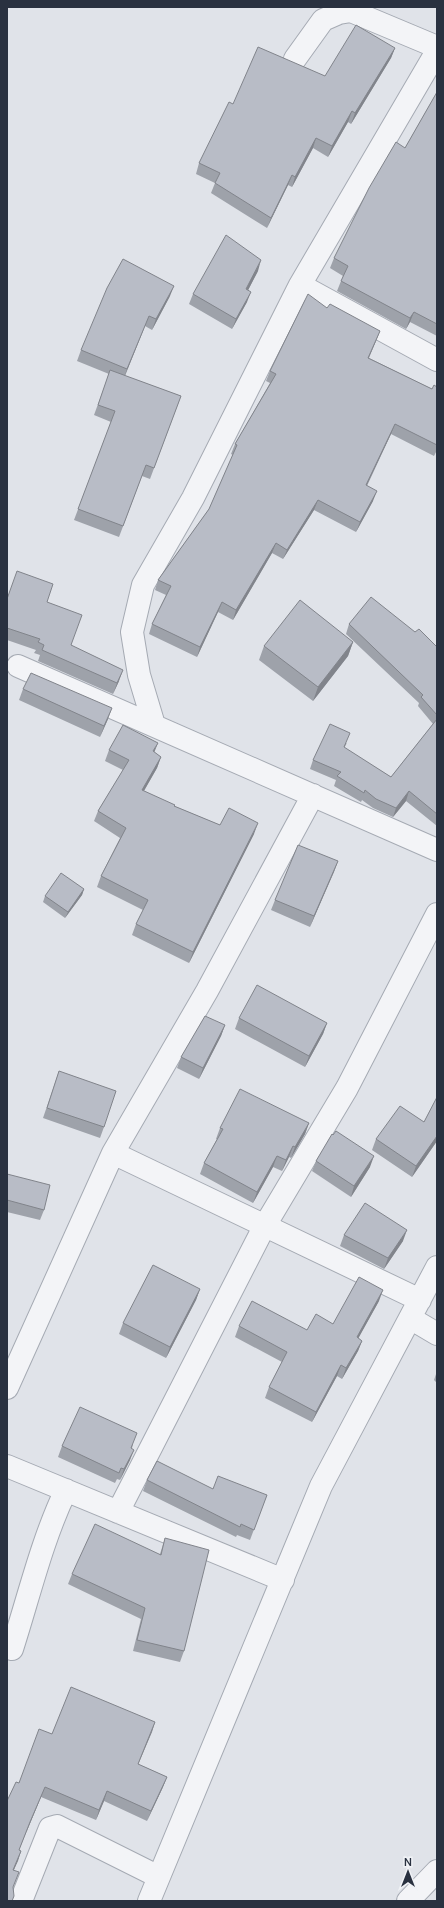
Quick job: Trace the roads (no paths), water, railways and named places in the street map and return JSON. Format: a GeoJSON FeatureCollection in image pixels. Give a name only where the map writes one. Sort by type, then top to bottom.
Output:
{"type":"FeatureCollection","features":[{"type":"Feature","properties":{"kind":"street"},"geometry":{"type":"LineString","coordinates":[[295,59],[324,20],[339,13],[350,11],[437,47]]}},
{"type":"Feature","properties":{"kind":"street"},"geometry":{"type":"LineString","coordinates":[[154,725],[139,675],[132,632],[143,585],[193,498],[300,285],[437,51]]}},
{"type":"Feature","properties":{"kind":"street"},"geometry":{"type":"LineString","coordinates":[[300,285],[437,360]]}},
{"type":"Feature","properties":{"kind":"street"},"geometry":{"type":"LineString","coordinates":[[18,666],[437,850]]}},
{"type":"Feature","properties":{"kind":"street"},"geometry":{"type":"LineString","coordinates":[[7,1388],[113,1153],[207,991],[313,795]]}},
{"type":"Feature","properties":{"kind":"street"},"geometry":{"type":"LineString","coordinates":[[118,1512],[264,1227],[347,1088],[437,914]]}},
{"type":"Feature","properties":{"kind":"street"},"geometry":{"type":"LineString","coordinates":[[113,1153],[264,1227],[415,1309],[437,1334]]}},
{"type":"Feature","properties":{"kind":"street"},"geometry":{"type":"LineString","coordinates":[[149,1901],[321,1486],[437,1268]]}},
{"type":"Feature","properties":{"kind":"street"},"geometry":{"type":"LineString","coordinates":[[7,1466],[283,1580]]}},
{"type":"Feature","properties":{"kind":"street"},"geometry":{"type":"LineString","coordinates":[[12,1649],[35,1576],[66,1490]]}},
{"type":"Feature","properties":{"kind":"street"},"geometry":{"type":"LineString","coordinates":[[21,1901],[50,1828],[57,1826],[159,1877]]}},
{"type":"Feature","properties":{"kind":"street"},"geometry":{"type":"LineString","coordinates":[[408,1901],[437,1871]]}}]}
